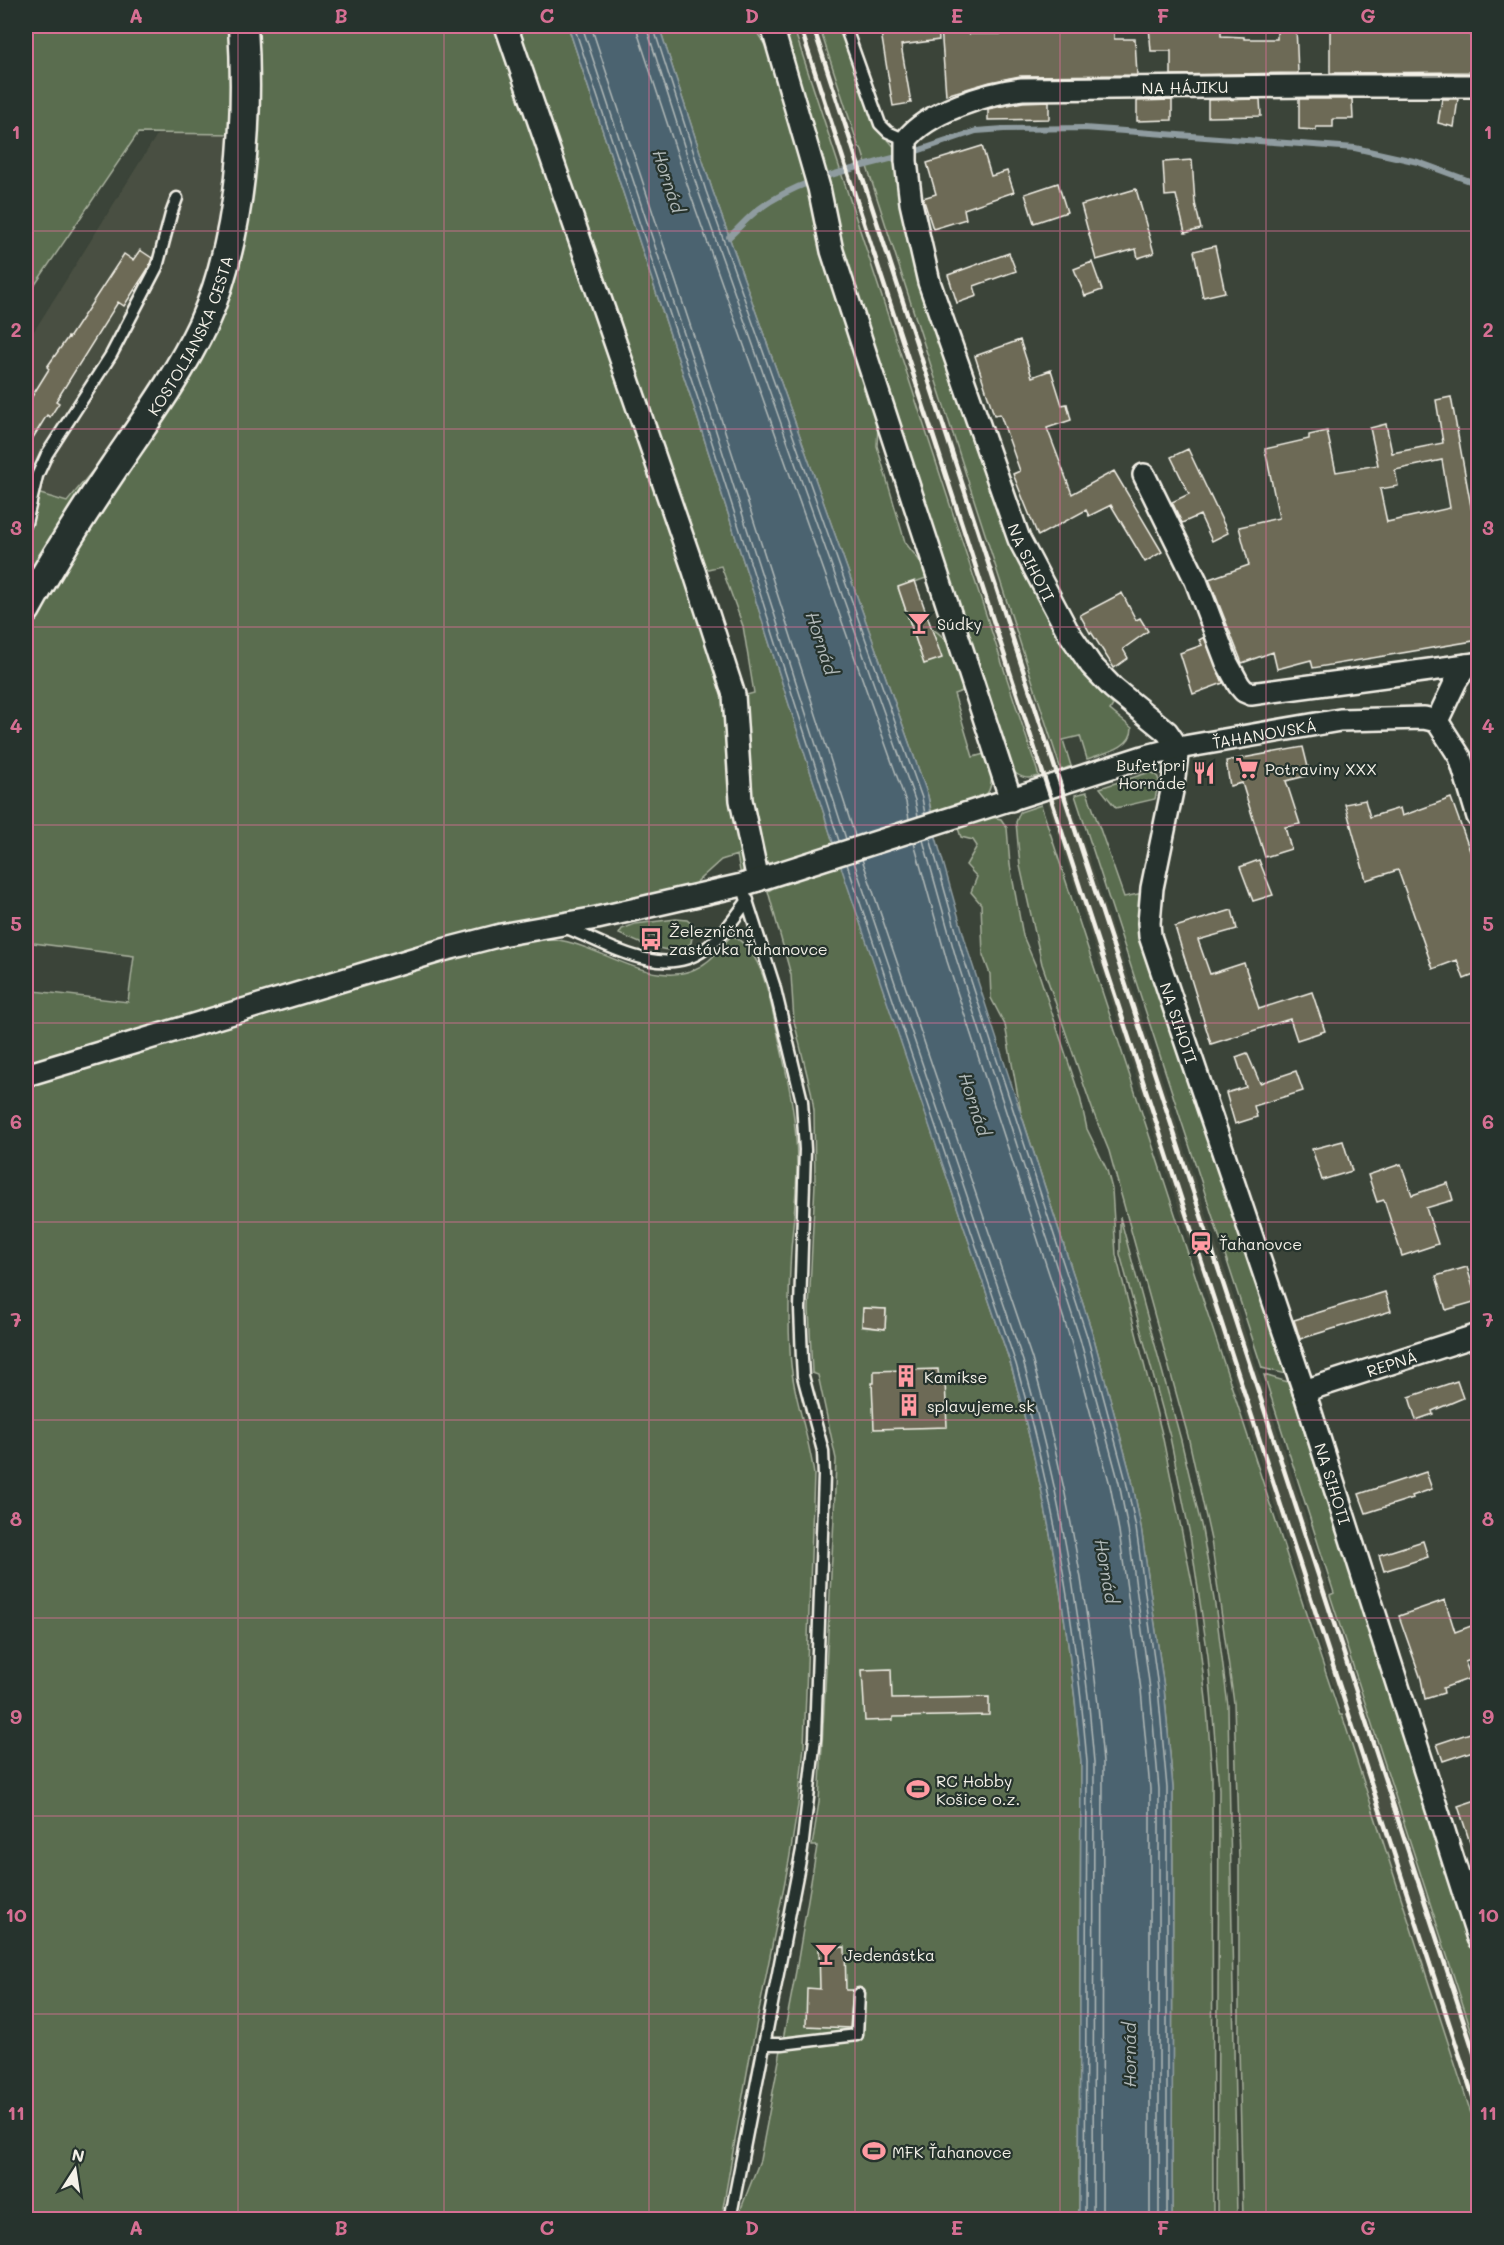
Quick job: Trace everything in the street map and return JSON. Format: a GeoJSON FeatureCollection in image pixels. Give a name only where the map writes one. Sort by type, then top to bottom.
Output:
{"type":"FeatureCollection","features":[{"type":"Feature","properties":{"kind":"street","name":"KOSTOLIANSKA CESTA"},"geometry":{"type":"LineString","coordinates":[[26,609],[74,526],[159,403],[192,344],[212,299],[231,232],[238,191],[243,134],[243,26]]}},
{"type":"Feature","properties":{"kind":"street"},"geometry":{"type":"LineString","coordinates":[[506,26],[690,560],[734,695],[741,800],[756,885]]}},
{"type":"Feature","properties":{"kind":"street"},"geometry":{"type":"LineString","coordinates":[[772,26],[819,188],[832,251],[1011,800]]}},
{"type":"Feature","properties":{"kind":"street","name":"NA HÁJIKU"},"geometry":{"type":"LineString","coordinates":[[906,140],[921,125],[977,99],[1000,92],[1022,89],[1479,86]]}},
{"type":"Feature","properties":{"kind":"street","name":"NA SIHOTI"},"geometry":{"type":"LineString","coordinates":[[906,140],[911,203],[929,282],[1004,503],[1019,539],[1067,630],[1091,665],[1113,688],[1167,732],[1178,748],[1151,900],[1150,936],[1304,1391],[1479,1938]]}},
{"type":"Feature","properties":{"kind":"street"},"geometry":{"type":"LineString","coordinates":[[1144,475],[1196,581],[1227,663],[1244,691],[1251,694],[1473,664]]}},
{"type":"Feature","properties":{"kind":"street"},"geometry":{"type":"LineString","coordinates":[[1473,664],[1456,681],[1437,721],[1473,774],[1479,817]]}},
{"type":"Feature","properties":{"kind":"street","name":"ŤAHANOVSKÁ"},"geometry":{"type":"LineString","coordinates":[[26,1075],[433,953],[501,935],[756,885],[1143,757],[1178,748],[1340,720],[1424,718],[1437,721]]}},
{"type":"Feature","properties":{"kind":"street","name":"REPNÁ"},"geometry":{"type":"LineString","coordinates":[[1304,1391],[1479,1335]]}},
{"type":"Feature","properties":{"kind":"lane"},"geometry":{"type":"LineString","coordinates":[[845,26],[880,124],[888,132],[906,140]]}},
{"type":"Feature","properties":{"kind":"lane"},"geometry":{"type":"LineString","coordinates":[[26,523],[38,476],[47,454],[111,355],[157,267],[177,198]]}},
{"type":"Feature","properties":{"kind":"lane"},"geometry":{"type":"LineString","coordinates":[[558,925],[641,958],[666,962],[687,958],[703,951],[725,930],[756,885]]}},
{"type":"Feature","properties":{"kind":"lane"},"geometry":{"type":"LineString","coordinates":[[730,2220],[802,1850],[811,1784],[815,1738],[824,1476],[823,1451],[803,1376],[802,1359],[800,1309],[805,1150],[802,1101],[774,985],[756,885]]}},
{"type":"Feature","properties":{"kind":"lane"},"geometry":{"type":"LineString","coordinates":[[764,2044],[857,2035],[859,1994]]}},
{"type":"Feature","properties":{"kind":"shaded area"},"geometry":{"type":"Polygon","coordinates":[[[793,26],[819,26],[859,147],[861,147],[1069,797],[1389,1770],[1478,2051],[1478,2135],[1048,803],[793,26]]]}},
{"type":"Feature","properties":{"kind":"shaded area"},"geometry":{"type":"Polygon","coordinates":[[[234,90],[212,274],[130,425],[66,502],[26,490],[26,344],[182,95],[234,90]]]}},
{"type":"Feature","properties":{"kind":"green space"},"geometry":{"type":"Polygon","coordinates":[[[26,26],[243,26],[243,134],[138,133],[26,298],[26,26]]]}},
{"type":"Feature","properties":{"kind":"green space"},"geometry":{"type":"Polygon","coordinates":[[[254,26],[499,26],[720,671],[746,862],[741,876],[737,855],[721,860],[691,887],[426,944],[26,1064],[26,990],[128,1002],[134,956],[26,942],[26,628],[66,558],[197,356],[254,26]]]}},
{"type":"Feature","properties":{"kind":"green space"},"geometry":{"type":"Polygon","coordinates":[[[513,26],[568,26],[695,410],[834,845],[766,867],[759,860],[739,697],[754,693],[743,626],[721,566],[703,570],[513,26]]]}},
{"type":"Feature","properties":{"kind":"green space"},"geometry":{"type":"Polygon","coordinates":[[[659,26],[753,26],[770,53],[878,424],[877,446],[905,542],[920,562],[926,578],[898,588],[924,663],[931,628],[946,640],[959,662],[968,689],[954,694],[973,757],[988,753],[991,782],[988,793],[984,797],[932,815],[928,796],[712,189],[659,26]]]}},
{"type":"Feature","properties":{"kind":"green space"},"geometry":{"type":"Polygon","coordinates":[[[778,26],[793,26],[1039,776],[1025,778],[1012,771],[867,341],[778,26]]]}},
{"type":"Feature","properties":{"kind":"green space"},"geometry":{"type":"Polygon","coordinates":[[[819,26],[840,26],[875,123],[897,151],[903,213],[915,261],[1015,554],[1045,615],[1069,653],[1097,689],[1113,705],[1110,710],[1132,728],[1131,735],[1122,745],[1087,759],[1080,736],[1063,740],[1071,766],[1061,770],[861,148],[859,148],[819,26]]]}},
{"type":"Feature","properties":{"kind":"green space"},"geometry":{"type":"Polygon","coordinates":[[[130,425],[26,589],[26,536],[37,493],[67,502],[130,425]]]}},
{"type":"Feature","properties":{"kind":"green space"},"geometry":{"type":"Polygon","coordinates":[[[1150,772],[1157,775],[1159,781],[1155,799],[1116,808],[1100,788],[1150,772]]]}},
{"type":"Feature","properties":{"kind":"green space"},"geometry":{"type":"Polygon","coordinates":[[[1087,792],[1124,897],[1143,893],[1139,917],[1286,1374],[1262,1368],[1075,795],[1087,792]]]}},
{"type":"Feature","properties":{"kind":"green space"},"geometry":{"type":"Polygon","coordinates":[[[1041,805],[1311,1629],[1340,1715],[1342,1715],[1478,2135],[1478,2219],[1243,2219],[1239,2046],[1239,1860],[1234,1703],[1211,1540],[1188,1436],[1109,1151],[1042,964],[1020,866],[1016,822],[1020,812],[1041,805]]]}},
{"type":"Feature","properties":{"kind":"green space"},"geometry":{"type":"Polygon","coordinates":[[[991,817],[1001,819],[1007,828],[1010,865],[1023,936],[1038,971],[1080,1097],[1087,1129],[1107,1170],[1112,1189],[1116,1255],[1162,1434],[1193,1587],[1207,1708],[1212,1776],[1213,2219],[1172,2219],[1173,1788],[1164,1688],[1132,1480],[1093,1335],[1021,1113],[1005,1025],[991,998],[990,974],[983,955],[981,904],[971,892],[977,877],[966,865],[977,846],[973,840],[961,837],[958,828],[991,817]]]}},
{"type":"Feature","properties":{"kind":"green space"},"geometry":{"type":"Polygon","coordinates":[[[841,865],[1011,1365],[1036,1463],[1064,1612],[1081,1762],[1079,2219],[739,2220],[760,2160],[817,1846],[812,1846],[819,1802],[836,1459],[818,1375],[812,1373],[809,1309],[815,1183],[814,1111],[794,1021],[791,975],[768,891],[780,884],[841,865]],[[863,1308],[862,1327],[885,1329],[886,1309],[863,1308]]]}},
{"type":"Feature","properties":{"kind":"green space"},"geometry":{"type":"Polygon","coordinates":[[[676,919],[687,920],[694,926],[691,943],[680,949],[658,948],[660,938],[645,934],[642,944],[619,934],[622,929],[635,924],[676,919]]]}},
{"type":"Feature","properties":{"kind":"green space"},"geometry":{"type":"Polygon","coordinates":[[[732,935],[750,951],[765,982],[793,1108],[797,1164],[790,1275],[790,1350],[793,1381],[814,1475],[804,1746],[798,1805],[721,2219],[26,2220],[26,1086],[511,943],[536,939],[564,941],[648,971],[669,974],[689,971],[708,961],[732,935]]]}},
{"type":"Feature","properties":{"kind":"green space"},"geometry":{"type":"Polygon","coordinates":[[[1120,1217],[1181,1440],[1202,1529],[1216,1611],[1228,1706],[1237,2219],[1217,2219],[1219,1789],[1208,1656],[1190,1535],[1170,1437],[1120,1254],[1120,1217]]]}},
{"type":"Feature","properties":{"kind":"green space"},"geometry":{"type":"Polygon","coordinates":[[[1264,1375],[1288,1382],[1478,1968],[1478,2051],[1330,1595],[1334,1593],[1264,1375]]]}},
{"type":"Feature","properties":{"kind":"water","name":"Hornád"},"geometry":{"type":"Polygon","coordinates":[[[568,26],[659,26],[712,189],[928,796],[934,830],[969,954],[1093,1335],[1132,1480],[1141,1527],[1164,1688],[1173,1788],[1172,2219],[1079,2219],[1081,1762],[1064,1612],[1036,1463],[1011,1365],[837,855],[695,410],[568,26]]]}},
{"type":"Feature","properties":{"kind":"building"},"geometry":{"type":"Polygon","coordinates":[[[880,26],[898,26],[899,30],[938,26],[939,40],[901,45],[911,103],[893,106],[880,26]]]}},
{"type":"Feature","properties":{"kind":"building"},"geometry":{"type":"Polygon","coordinates":[[[969,26],[969,34],[1004,34],[1004,26],[1114,26],[1114,39],[1135,39],[1137,75],[1020,76],[946,95],[941,27],[969,26]]]}},
{"type":"Feature","properties":{"kind":"building"},"geometry":{"type":"Polygon","coordinates":[[[1149,26],[1221,26],[1221,36],[1277,39],[1277,26],[1296,26],[1298,73],[1171,75],[1171,51],[1151,51],[1149,26]]]}},
{"type":"Feature","properties":{"kind":"building"},"geometry":{"type":"Polygon","coordinates":[[[1330,26],[1470,26],[1471,40],[1479,40],[1479,72],[1330,73],[1330,26]]]}},
{"type":"Feature","properties":{"kind":"building"},"geometry":{"type":"Polygon","coordinates":[[[1260,99],[1261,116],[1208,117],[1208,100],[1260,99]]]}},
{"type":"Feature","properties":{"kind":"building"},"geometry":{"type":"Polygon","coordinates":[[[1299,99],[1352,99],[1353,119],[1333,119],[1333,127],[1316,127],[1316,130],[1299,129],[1299,99]]]}},
{"type":"Feature","properties":{"kind":"building"},"geometry":{"type":"Polygon","coordinates":[[[1442,99],[1458,99],[1454,127],[1438,123],[1442,99]]]}},
{"type":"Feature","properties":{"kind":"building"},"geometry":{"type":"Polygon","coordinates":[[[1172,100],[1172,120],[1137,121],[1137,101],[1172,100]]]}},
{"type":"Feature","properties":{"kind":"building"},"geometry":{"type":"Polygon","coordinates":[[[1049,101],[1049,119],[988,120],[988,109],[1023,102],[1049,101]]]}},
{"type":"Feature","properties":{"kind":"building"},"geometry":{"type":"Polygon","coordinates":[[[982,146],[991,176],[1007,171],[1014,192],[964,209],[966,219],[933,229],[923,198],[936,194],[927,163],[982,146]]]}},
{"type":"Feature","properties":{"kind":"building"},"geometry":{"type":"Polygon","coordinates":[[[1192,160],[1195,203],[1201,229],[1185,233],[1176,195],[1165,196],[1163,162],[1192,160]]]}},
{"type":"Feature","properties":{"kind":"building"},"geometry":{"type":"Polygon","coordinates":[[[1058,183],[1067,212],[1034,223],[1025,194],[1058,183]]]}},
{"type":"Feature","properties":{"kind":"building"},"geometry":{"type":"Polygon","coordinates":[[[1136,189],[1154,253],[1138,258],[1136,249],[1096,260],[1081,205],[1136,189]]]}},
{"type":"Feature","properties":{"kind":"building"},"geometry":{"type":"Polygon","coordinates":[[[1215,246],[1225,292],[1203,297],[1194,251],[1215,246]]]}},
{"type":"Feature","properties":{"kind":"building"},"geometry":{"type":"Polygon","coordinates":[[[140,250],[152,258],[148,269],[124,306],[118,302],[56,401],[59,403],[50,417],[47,415],[26,449],[26,406],[49,369],[47,367],[69,338],[124,254],[133,260],[140,250]]]}},
{"type":"Feature","properties":{"kind":"building"},"geometry":{"type":"Polygon","coordinates":[[[1009,253],[1016,271],[974,286],[977,296],[957,303],[948,275],[1009,253]]]}},
{"type":"Feature","properties":{"kind":"building"},"geometry":{"type":"Polygon","coordinates":[[[1092,262],[1102,290],[1085,296],[1074,269],[1092,262]]]}},
{"type":"Feature","properties":{"kind":"building"},"geometry":{"type":"Polygon","coordinates":[[[1020,340],[1032,377],[1051,370],[1062,405],[1067,404],[1071,420],[1047,428],[1072,494],[1114,471],[1162,552],[1145,562],[1111,505],[1089,516],[1086,510],[1038,536],[1013,474],[1020,471],[1000,414],[994,415],[975,356],[1020,340]]]}},
{"type":"Feature","properties":{"kind":"building"},"geometry":{"type":"Polygon","coordinates":[[[1451,397],[1479,550],[1479,640],[1313,668],[1311,660],[1277,669],[1273,652],[1242,663],[1209,579],[1249,565],[1239,527],[1279,518],[1265,449],[1309,439],[1309,435],[1327,431],[1336,472],[1378,465],[1370,428],[1386,424],[1392,453],[1443,443],[1436,400],[1451,397]],[[1442,460],[1395,470],[1398,486],[1380,489],[1387,522],[1450,508],[1442,460]]]}},
{"type":"Feature","properties":{"kind":"building"},"geometry":{"type":"Polygon","coordinates":[[[1188,449],[1228,533],[1212,541],[1200,515],[1182,523],[1172,502],[1189,494],[1171,457],[1188,449]]]}},
{"type":"Feature","properties":{"kind":"building"},"geometry":{"type":"Polygon","coordinates":[[[915,581],[942,658],[924,664],[898,587],[915,581]]]}},
{"type":"Feature","properties":{"kind":"building"},"geometry":{"type":"Polygon","coordinates":[[[1122,593],[1136,620],[1140,618],[1148,631],[1123,649],[1128,658],[1114,668],[1080,615],[1122,593]]]}},
{"type":"Feature","properties":{"kind":"building"},"geometry":{"type":"Polygon","coordinates":[[[1204,637],[1223,683],[1193,694],[1180,653],[1202,645],[1199,640],[1204,637]]]}},
{"type":"Feature","properties":{"kind":"building"},"geometry":{"type":"Polygon","coordinates":[[[1303,747],[1310,775],[1286,781],[1300,824],[1285,827],[1291,849],[1265,857],[1242,783],[1230,786],[1226,761],[1303,747]]]}},
{"type":"Feature","properties":{"kind":"building"},"geometry":{"type":"Polygon","coordinates":[[[1451,798],[1479,876],[1479,973],[1464,979],[1457,960],[1433,969],[1398,870],[1366,880],[1345,804],[1365,800],[1370,817],[1400,808],[1402,816],[1451,798]]]}},
{"type":"Feature","properties":{"kind":"building"},"geometry":{"type":"Polygon","coordinates":[[[1259,860],[1273,895],[1253,901],[1240,867],[1259,860]]]}},
{"type":"Feature","properties":{"kind":"building"},"geometry":{"type":"Polygon","coordinates":[[[1232,910],[1237,929],[1198,940],[1210,974],[1244,963],[1259,1009],[1312,992],[1325,1031],[1297,1040],[1290,1019],[1211,1044],[1175,927],[1232,910]]]}},
{"type":"Feature","properties":{"kind":"building"},"geometry":{"type":"Polygon","coordinates":[[[1247,1053],[1260,1083],[1296,1071],[1303,1091],[1254,1106],[1257,1117],[1235,1124],[1226,1093],[1246,1087],[1236,1057],[1247,1053]]]}},
{"type":"Feature","properties":{"kind":"building"},"geometry":{"type":"Polygon","coordinates":[[[1343,1141],[1352,1171],[1322,1180],[1312,1149],[1343,1141]]]}},
{"type":"Feature","properties":{"kind":"building"},"geometry":{"type":"Polygon","coordinates":[[[1401,1164],[1412,1195],[1448,1183],[1453,1200],[1426,1208],[1438,1244],[1402,1256],[1384,1200],[1377,1202],[1368,1175],[1401,1164]]]}},
{"type":"Feature","properties":{"kind":"building"},"geometry":{"type":"Polygon","coordinates":[[[1467,1267],[1477,1301],[1446,1310],[1436,1276],[1467,1267]]]}},
{"type":"Feature","properties":{"kind":"building"},"geometry":{"type":"Polygon","coordinates":[[[1385,1292],[1391,1311],[1300,1339],[1294,1320],[1385,1292]]]}},
{"type":"Feature","properties":{"kind":"building"},"geometry":{"type":"Polygon","coordinates":[[[863,1308],[886,1309],[885,1329],[862,1326],[863,1308]]]}},
{"type":"Feature","properties":{"kind":"building","name":"splavujeme.sk"},"geometry":{"type":"Polygon","coordinates":[[[938,1369],[939,1380],[945,1380],[947,1427],[874,1429],[872,1383],[874,1383],[874,1371],[938,1369]]]}},
{"type":"Feature","properties":{"kind":"building"},"geometry":{"type":"Polygon","coordinates":[[[1457,1381],[1463,1398],[1416,1420],[1409,1397],[1457,1381]]]}},
{"type":"Feature","properties":{"kind":"building"},"geometry":{"type":"Polygon","coordinates":[[[1426,1472],[1432,1489],[1412,1496],[1413,1498],[1366,1513],[1359,1494],[1426,1472]]]}},
{"type":"Feature","properties":{"kind":"building"},"geometry":{"type":"Polygon","coordinates":[[[1423,1541],[1428,1557],[1384,1571],[1379,1555],[1423,1541]]]}},
{"type":"Feature","properties":{"kind":"building"},"geometry":{"type":"Polygon","coordinates":[[[1445,1600],[1455,1632],[1479,1623],[1479,1657],[1465,1662],[1471,1678],[1443,1688],[1444,1693],[1425,1699],[1421,1679],[1399,1616],[1445,1600]]]}},
{"type":"Feature","properties":{"kind":"building"},"geometry":{"type":"Polygon","coordinates":[[[891,1669],[892,1699],[989,1697],[989,1715],[893,1717],[893,1720],[865,1721],[862,1670],[891,1669]]]}},
{"type":"Feature","properties":{"kind":"building"},"geometry":{"type":"Polygon","coordinates":[[[1479,1730],[1479,1749],[1443,1761],[1437,1744],[1479,1730]]]}},
{"type":"Feature","properties":{"kind":"building"},"geometry":{"type":"Polygon","coordinates":[[[1479,1799],[1479,1858],[1475,1858],[1458,1806],[1479,1799]]]}},
{"type":"Feature","properties":{"kind":"building"},"geometry":{"type":"Polygon","coordinates":[[[845,1947],[846,1990],[853,1990],[850,2028],[806,2026],[807,1988],[820,1989],[819,1948],[845,1947]]]}},
{"type":"Feature","properties":{"kind":"waterway"},"geometry":{"type":"LineString","coordinates":[[917,151],[976,131],[1084,128],[1355,148],[1418,162],[1478,184]]}},
{"type":"Feature","properties":{"kind":"waterway"},"geometry":{"type":"LineString","coordinates":[[729,237],[751,215],[791,190],[843,171],[897,157]]}},
{"type":"Feature","properties":{"kind":"railway"},"geometry":{"type":"LineString","coordinates":[[800,26],[1478,2112]]}},
{"type":"Feature","properties":{"kind":"railway"},"geometry":{"type":"LineString","coordinates":[[813,26],[1478,2065]]}},
{"type":"Feature","properties":{"kind":"place","name":"Súdky"},"geometry":{"type":"Point","coordinates":[919,623]}},
{"type":"Feature","properties":{"kind":"place","name":"Potraviny XXX"},"geometry":{"type":"Point","coordinates":[1247,768]}},
{"type":"Feature","properties":{"kind":"place","name":"Bufet pri Hornáde"},"geometry":{"type":"Point","coordinates":[1204,773]}},
{"type":"Feature","properties":{"kind":"place","name":"Železničná zastávka Ťahanovce"},"geometry":{"type":"Point","coordinates":[651,939]}},
{"type":"Feature","properties":{"kind":"place","name":"Ťahanovce"},"geometry":{"type":"Point","coordinates":[1201,1243]}},
{"type":"Feature","properties":{"kind":"place","name":"Kamikse"},"geometry":{"type":"Point","coordinates":[906,1376]}},
{"type":"Feature","properties":{"kind":"place","name":"splavujeme.sk"},"geometry":{"type":"Point","coordinates":[909,1405]}},
{"type":"Feature","properties":{"kind":"place","name":"RC Hobby Košice o.z."},"geometry":{"type":"Point","coordinates":[918,1789]}},
{"type":"Feature","properties":{"kind":"place","name":"Jedenástka"},"geometry":{"type":"Point","coordinates":[826,1954]}},
{"type":"Feature","properties":{"kind":"place","name":"MFK Ťahanovce"},"geometry":{"type":"Point","coordinates":[874,2151]}}]}
